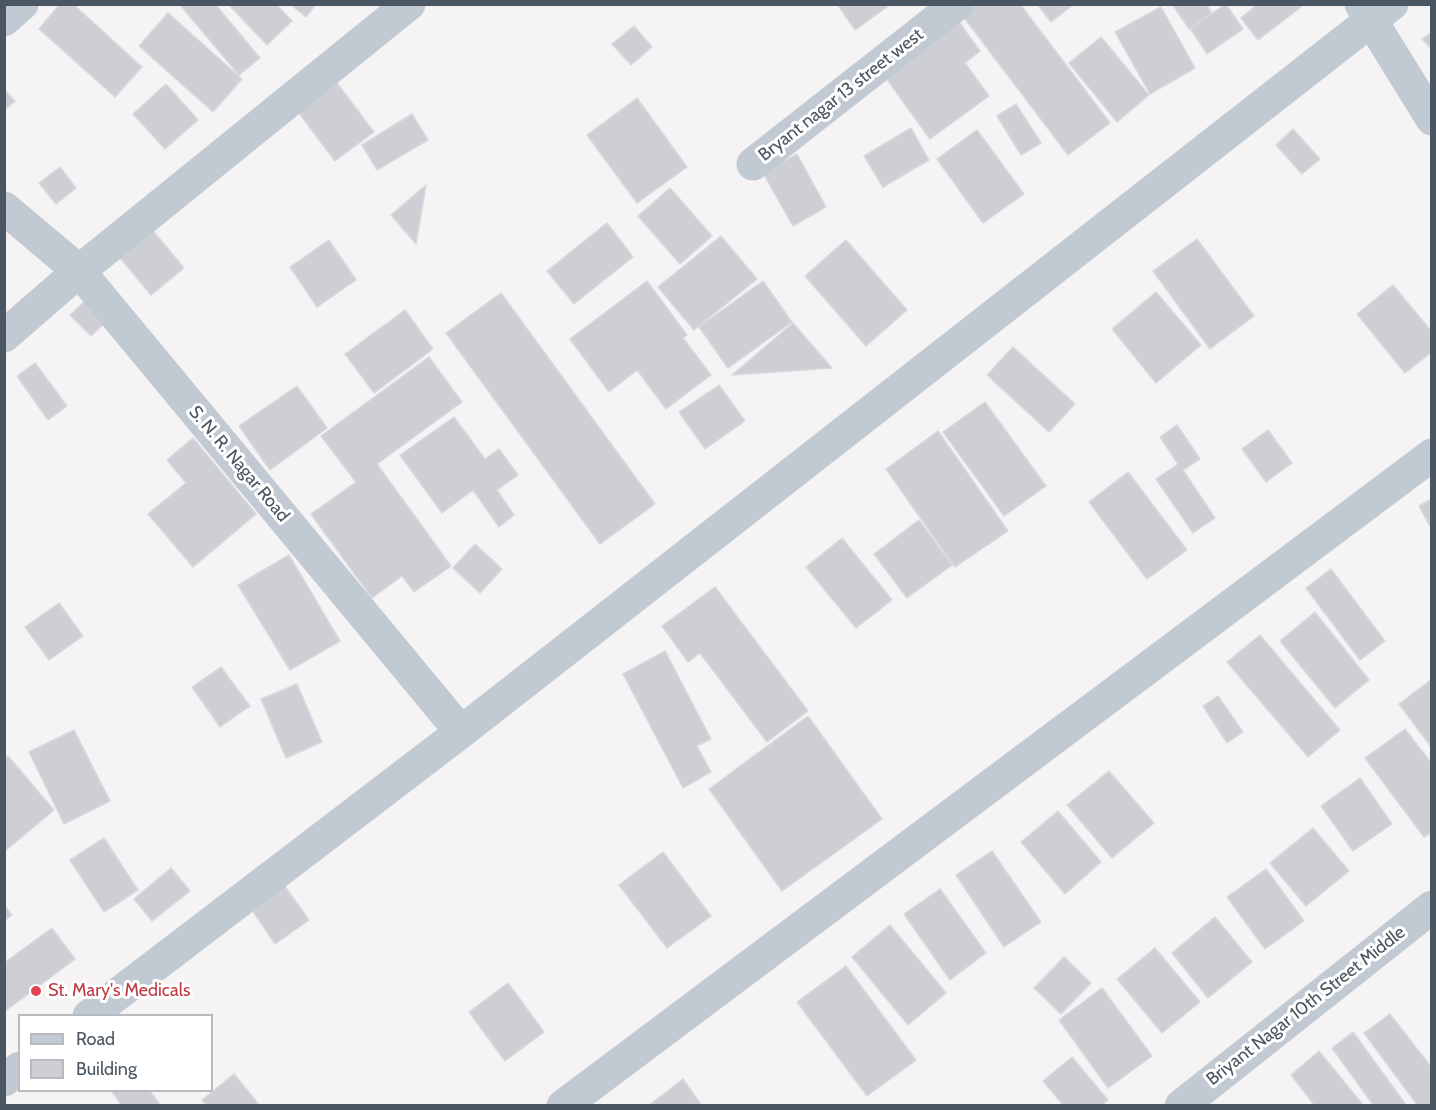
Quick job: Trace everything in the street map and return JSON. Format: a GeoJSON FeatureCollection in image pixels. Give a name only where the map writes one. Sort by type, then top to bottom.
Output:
{"type":"FeatureCollection","features":[{"type":"Feature","properties":{"kind":"street"},"geometry":{"type":"LineString","coordinates":[[4,20],[22,4]]}},
{"type":"Feature","properties":{"kind":"street"},"geometry":{"type":"LineString","coordinates":[[4,336],[80,271],[409,4]]}},
{"type":"Feature","properties":{"kind":"street","name":"Bryant nagar 13 street west"},"geometry":{"type":"LineString","coordinates":[[753,164],[957,4]]}},
{"type":"Feature","properties":{"kind":"street"},"geometry":{"type":"LineString","coordinates":[[92,1014],[460,732],[1374,10],[1431,119]]}},
{"type":"Feature","properties":{"kind":"street","name":"S. N. R. Nagar Road"},"geometry":{"type":"LineString","coordinates":[[4,208],[80,271],[460,732]]}},
{"type":"Feature","properties":{"kind":"street"},"geometry":{"type":"LineString","coordinates":[[563,1106],[1431,455]]}},
{"type":"Feature","properties":{"kind":"street","name":"Briyant Nagar 10th Street Middle"},"geometry":{"type":"LineString","coordinates":[[1181,1106],[1431,907]]}},
{"type":"Feature","properties":{"kind":"street"},"geometry":{"type":"LineString","coordinates":[[4,1080],[18,1070]]}},
{"type":"Feature","properties":{"kind":"building"},"geometry":{"type":"Polygon","coordinates":[[[60,4],[73,4],[142,67],[115,97],[39,29],[60,4]]]}},
{"type":"Feature","properties":{"kind":"building"},"geometry":{"type":"Polygon","coordinates":[[[183,4],[215,4],[260,58],[239,75],[181,6],[183,4]]]}},
{"type":"Feature","properties":{"kind":"building"},"geometry":{"type":"Polygon","coordinates":[[[228,4],[276,4],[292,21],[267,45],[228,4]]]}},
{"type":"Feature","properties":{"kind":"building"},"geometry":{"type":"Polygon","coordinates":[[[290,4],[316,4],[306,17],[290,4]]]}},
{"type":"Feature","properties":{"kind":"building"},"geometry":{"type":"Polygon","coordinates":[[[837,4],[891,4],[855,30],[837,4]]]}},
{"type":"Feature","properties":{"kind":"building"},"geometry":{"type":"Polygon","coordinates":[[[976,4],[1020,4],[1110,123],[1068,155],[962,15],[976,4]]]}},
{"type":"Feature","properties":{"kind":"building"},"geometry":{"type":"Polygon","coordinates":[[[1037,4],[1074,4],[1051,22],[1037,4]]]}},
{"type":"Feature","properties":{"kind":"building"},"geometry":{"type":"Polygon","coordinates":[[[1172,4],[1206,4],[1212,13],[1189,29],[1172,4]]]}},
{"type":"Feature","properties":{"kind":"building"},"geometry":{"type":"Polygon","coordinates":[[[1226,4],[1243,29],[1207,54],[1190,28],[1226,4]]]}},
{"type":"Feature","properties":{"kind":"building"},"geometry":{"type":"Polygon","coordinates":[[[1258,4],[1305,4],[1258,40],[1241,18],[1258,4]]]}},
{"type":"Feature","properties":{"kind":"building"},"geometry":{"type":"Polygon","coordinates":[[[1161,7],[1195,68],[1150,94],[1115,32],[1161,7]]]}},
{"type":"Feature","properties":{"kind":"building"},"geometry":{"type":"Polygon","coordinates":[[[952,12],[980,51],[965,63],[989,96],[930,139],[878,67],[952,12]]]}},
{"type":"Feature","properties":{"kind":"building"},"geometry":{"type":"Polygon","coordinates":[[[168,13],[242,79],[213,112],[139,46],[168,13]]]}},
{"type":"Feature","properties":{"kind":"building"},"geometry":{"type":"Polygon","coordinates":[[[634,26],[652,47],[631,65],[612,44],[634,26]]]}},
{"type":"Feature","properties":{"kind":"building"},"geometry":{"type":"Polygon","coordinates":[[[1432,32],[1432,50],[1422,39],[1432,32]]]}},
{"type":"Feature","properties":{"kind":"building"},"geometry":{"type":"Polygon","coordinates":[[[1101,37],[1149,95],[1117,122],[1069,63],[1101,37]]]}},
{"type":"Feature","properties":{"kind":"building"},"geometry":{"type":"Polygon","coordinates":[[[337,83],[374,132],[335,161],[298,112],[337,83]]]}},
{"type":"Feature","properties":{"kind":"building"},"geometry":{"type":"Polygon","coordinates":[[[166,84],[198,120],[165,149],[133,114],[166,84]]]}},
{"type":"Feature","properties":{"kind":"building"},"geometry":{"type":"Polygon","coordinates":[[[4,89],[15,101],[4,110],[4,89]]]}},
{"type":"Feature","properties":{"kind":"building"},"geometry":{"type":"Polygon","coordinates":[[[637,98],[687,167],[637,203],[587,135],[637,98]]]}},
{"type":"Feature","properties":{"kind":"building"},"geometry":{"type":"Polygon","coordinates":[[[1016,104],[1041,143],[1021,155],[997,116],[1016,104]]]}},
{"type":"Feature","properties":{"kind":"building"},"geometry":{"type":"Polygon","coordinates":[[[412,114],[428,140],[377,170],[362,145],[412,114]]]}},
{"type":"Feature","properties":{"kind":"building"},"geometry":{"type":"Polygon","coordinates":[[[911,128],[929,160],[883,187],[864,156],[911,128]]]}},
{"type":"Feature","properties":{"kind":"building"},"geometry":{"type":"Polygon","coordinates":[[[1293,129],[1320,159],[1302,174],[1276,145],[1293,129]]]}},
{"type":"Feature","properties":{"kind":"building"},"geometry":{"type":"Polygon","coordinates":[[[977,130],[1024,194],[983,223],[937,159],[977,130]]]}},
{"type":"Feature","properties":{"kind":"building"},"geometry":{"type":"Polygon","coordinates":[[[797,154],[826,207],[793,226],[763,173],[797,154]]]}},
{"type":"Feature","properties":{"kind":"building"},"geometry":{"type":"Polygon","coordinates":[[[60,167],[76,188],[56,204],[39,183],[60,167]]]}},
{"type":"Feature","properties":{"kind":"building"},"geometry":{"type":"Polygon","coordinates":[[[426,185],[416,244],[391,215],[426,185]]]}},
{"type":"Feature","properties":{"kind":"building"},"geometry":{"type":"Polygon","coordinates":[[[670,188],[712,236],[680,264],[638,216],[670,188]]]}},
{"type":"Feature","properties":{"kind":"building"},"geometry":{"type":"Polygon","coordinates":[[[607,223],[633,257],[574,304],[547,271],[607,223]]]}},
{"type":"Feature","properties":{"kind":"building"},"geometry":{"type":"Polygon","coordinates":[[[150,227],[184,268],[151,295],[117,254],[150,227]]]}},
{"type":"Feature","properties":{"kind":"building"},"geometry":{"type":"Polygon","coordinates":[[[721,236],[757,279],[694,330],[658,287],[721,236]]]}},
{"type":"Feature","properties":{"kind":"building"},"geometry":{"type":"Polygon","coordinates":[[[1197,239],[1254,316],[1210,349],[1153,271],[1197,239]]]}},
{"type":"Feature","properties":{"kind":"building"},"geometry":{"type":"Polygon","coordinates":[[[329,240],[356,280],[317,307],[290,267],[329,240]]]}},
{"type":"Feature","properties":{"kind":"building"},"geometry":{"type":"Polygon","coordinates":[[[846,240],[907,310],[866,346],[805,276],[846,240]]]}},
{"type":"Feature","properties":{"kind":"building"},"geometry":{"type":"Polygon","coordinates":[[[647,281],[687,335],[683,338],[711,375],[666,409],[637,370],[609,392],[570,339],[647,281]]]}},
{"type":"Feature","properties":{"kind":"building"},"geometry":{"type":"Polygon","coordinates":[[[763,281],[792,322],[728,368],[699,327],[763,281]]]}},
{"type":"Feature","properties":{"kind":"building"},"geometry":{"type":"Polygon","coordinates":[[[1393,285],[1432,332],[1432,352],[1405,373],[1357,314],[1393,285]]]}},
{"type":"Feature","properties":{"kind":"building"},"geometry":{"type":"Polygon","coordinates":[[[1156,292],[1201,345],[1156,383],[1112,329],[1156,292]]]}},
{"type":"Feature","properties":{"kind":"building"},"geometry":{"type":"Polygon","coordinates":[[[501,293],[655,504],[600,544],[446,333],[501,293]]]}},
{"type":"Feature","properties":{"kind":"building"},"geometry":{"type":"Polygon","coordinates":[[[87,299],[108,320],[91,336],[70,315],[87,299]]]}},
{"type":"Feature","properties":{"kind":"building"},"geometry":{"type":"Polygon","coordinates":[[[405,310],[433,349],[374,393],[345,354],[405,310]]]}},
{"type":"Feature","properties":{"kind":"building"},"geometry":{"type":"Polygon","coordinates":[[[793,323],[832,368],[732,375],[793,323]]]}},
{"type":"Feature","properties":{"kind":"building"},"geometry":{"type":"Polygon","coordinates":[[[1013,347],[1075,404],[1049,432],[987,375],[1013,347]]]}},
{"type":"Feature","properties":{"kind":"building"},"geometry":{"type":"Polygon","coordinates":[[[429,357],[462,402],[377,464],[451,566],[414,592],[402,576],[372,598],[311,514],[356,482],[321,436],[429,357]]]}},
{"type":"Feature","properties":{"kind":"building"},"geometry":{"type":"Polygon","coordinates":[[[35,363],[67,406],[48,420],[17,376],[35,363]]]}},
{"type":"Feature","properties":{"kind":"building"},"geometry":{"type":"Polygon","coordinates":[[[719,385],[745,421],[705,449],[679,412],[719,385]]]}},
{"type":"Feature","properties":{"kind":"building"},"geometry":{"type":"Polygon","coordinates":[[[297,386],[327,428],[270,470],[239,426],[297,386]]]}},
{"type":"Feature","properties":{"kind":"building"},"geometry":{"type":"Polygon","coordinates":[[[985,402],[1046,486],[1004,516],[943,432],[985,402]]]}},
{"type":"Feature","properties":{"kind":"building"},"geometry":{"type":"Polygon","coordinates":[[[454,417],[485,459],[499,449],[518,475],[497,490],[514,515],[499,527],[473,490],[442,513],[400,455],[454,417]]]}},
{"type":"Feature","properties":{"kind":"building"},"geometry":{"type":"Polygon","coordinates":[[[1177,425],[1200,459],[1183,470],[1215,518],[1193,533],[1156,479],[1178,464],[1160,437],[1177,425]]]}},
{"type":"Feature","properties":{"kind":"building"},"geometry":{"type":"Polygon","coordinates":[[[1268,430],[1292,463],[1266,482],[1242,449],[1268,430]]]}},
{"type":"Feature","properties":{"kind":"building"},"geometry":{"type":"Polygon","coordinates":[[[938,431],[1008,531],[955,567],[886,469],[938,431]]]}},
{"type":"Feature","properties":{"kind":"building"},"geometry":{"type":"Polygon","coordinates":[[[193,438],[256,514],[193,567],[148,514],[186,483],[167,460],[193,438]]]}},
{"type":"Feature","properties":{"kind":"building"},"geometry":{"type":"Polygon","coordinates":[[[1128,472],[1187,550],[1147,579],[1089,502],[1128,472]]]}},
{"type":"Feature","properties":{"kind":"building"},"geometry":{"type":"Polygon","coordinates":[[[1432,499],[1432,530],[1419,506],[1432,499]]]}},
{"type":"Feature","properties":{"kind":"building"},"geometry":{"type":"Polygon","coordinates":[[[919,520],[952,565],[907,598],[874,554],[919,520]]]}},
{"type":"Feature","properties":{"kind":"building"},"geometry":{"type":"Polygon","coordinates":[[[842,538],[892,600],[856,628],[806,567],[842,538]]]}},
{"type":"Feature","properties":{"kind":"building"},"geometry":{"type":"Polygon","coordinates":[[[475,544],[502,569],[480,593],[453,568],[475,544]]]}},
{"type":"Feature","properties":{"kind":"building"},"geometry":{"type":"Polygon","coordinates":[[[289,555],[340,641],[290,670],[238,585],[289,555]]]}},
{"type":"Feature","properties":{"kind":"building"},"geometry":{"type":"Polygon","coordinates":[[[1331,569],[1385,641],[1360,660],[1306,588],[1331,569]]]}},
{"type":"Feature","properties":{"kind":"building"},"geometry":{"type":"Polygon","coordinates":[[[715,587],[808,711],[767,742],[700,653],[688,662],[662,626],[715,587]]]}},
{"type":"Feature","properties":{"kind":"building"},"geometry":{"type":"Polygon","coordinates":[[[59,603],[83,636],[49,660],[25,627],[59,603]]]}},
{"type":"Feature","properties":{"kind":"building"},"geometry":{"type":"Polygon","coordinates":[[[1315,612],[1369,680],[1335,708],[1280,641],[1315,612]]]}},
{"type":"Feature","properties":{"kind":"building"},"geometry":{"type":"Polygon","coordinates":[[[1260,635],[1340,730],[1308,757],[1227,662],[1260,635]]]}},
{"type":"Feature","properties":{"kind":"building"},"geometry":{"type":"Polygon","coordinates":[[[665,651],[711,739],[697,746],[711,772],[683,788],[623,674],[665,651]]]}},
{"type":"Feature","properties":{"kind":"building"},"geometry":{"type":"Polygon","coordinates":[[[221,667],[250,706],[220,727],[192,687],[221,667]]]}},
{"type":"Feature","properties":{"kind":"building"},"geometry":{"type":"Polygon","coordinates":[[[1432,679],[1432,748],[1399,704],[1432,679]]]}},
{"type":"Feature","properties":{"kind":"building"},"geometry":{"type":"Polygon","coordinates":[[[297,684],[322,742],[286,758],[261,699],[297,684]]]}},
{"type":"Feature","properties":{"kind":"building"},"geometry":{"type":"Polygon","coordinates":[[[1218,696],[1243,732],[1227,743],[1203,706],[1218,696]]]}},
{"type":"Feature","properties":{"kind":"building"},"geometry":{"type":"Polygon","coordinates":[[[808,716],[882,819],[782,891],[709,789],[808,716]]]}},
{"type":"Feature","properties":{"kind":"building"},"geometry":{"type":"Polygon","coordinates":[[[1405,729],[1432,764],[1432,832],[1424,837],[1365,758],[1405,729]]]}},
{"type":"Feature","properties":{"kind":"building"},"geometry":{"type":"Polygon","coordinates":[[[74,730],[110,801],[64,824],[29,752],[74,730]]]}},
{"type":"Feature","properties":{"kind":"building"},"geometry":{"type":"Polygon","coordinates":[[[8,756],[54,810],[5,851],[4,759],[8,756]]]}},
{"type":"Feature","properties":{"kind":"building"},"geometry":{"type":"Polygon","coordinates":[[[1109,771],[1154,823],[1112,858],[1067,805],[1109,771]]]}},
{"type":"Feature","properties":{"kind":"building"},"geometry":{"type":"Polygon","coordinates":[[[1360,778],[1392,824],[1353,851],[1321,806],[1360,778]]]}},
{"type":"Feature","properties":{"kind":"building"},"geometry":{"type":"Polygon","coordinates":[[[1058,811],[1101,862],[1065,894],[1021,842],[1058,811]]]}},
{"type":"Feature","properties":{"kind":"building"},"geometry":{"type":"Polygon","coordinates":[[[1313,828],[1349,871],[1306,906],[1270,863],[1313,828]]]}},
{"type":"Feature","properties":{"kind":"building"},"geometry":{"type":"Polygon","coordinates":[[[104,838],[138,890],[104,912],[70,860],[104,838]]]}},
{"type":"Feature","properties":{"kind":"building"},"geometry":{"type":"Polygon","coordinates":[[[992,851],[1041,922],[1004,947],[956,875],[992,851]]]}},
{"type":"Feature","properties":{"kind":"building"},"geometry":{"type":"Polygon","coordinates":[[[663,852],[711,916],[667,948],[619,885],[663,852]]]}},
{"type":"Feature","properties":{"kind":"building"},"geometry":{"type":"Polygon","coordinates":[[[171,868],[190,891],[152,921],[134,899],[171,868]]]}},
{"type":"Feature","properties":{"kind":"building"},"geometry":{"type":"Polygon","coordinates":[[[1266,869],[1304,921],[1265,949],[1227,897],[1266,869]]]}},
{"type":"Feature","properties":{"kind":"building"},"geometry":{"type":"Polygon","coordinates":[[[281,881],[309,920],[275,944],[248,904],[281,881]]]}},
{"type":"Feature","properties":{"kind":"building"},"geometry":{"type":"Polygon","coordinates":[[[940,889],[986,953],[950,980],[904,914],[940,889]]]}},
{"type":"Feature","properties":{"kind":"building"},"geometry":{"type":"Polygon","coordinates":[[[4,905],[12,915],[4,921],[4,905]]]}},
{"type":"Feature","properties":{"kind":"building"},"geometry":{"type":"Polygon","coordinates":[[[1215,917],[1252,962],[1208,998],[1172,953],[1215,917]]]}},
{"type":"Feature","properties":{"kind":"building"},"geometry":{"type":"Polygon","coordinates":[[[890,925],[946,993],[908,1025],[852,957],[890,925]]]}},
{"type":"Feature","properties":{"kind":"building"},"geometry":{"type":"Polygon","coordinates":[[[52,928],[75,959],[4,1012],[4,963],[52,928]]]}},
{"type":"Feature","properties":{"kind":"building"},"geometry":{"type":"Polygon","coordinates":[[[1155,948],[1200,1002],[1162,1033],[1117,979],[1155,948]]]}},
{"type":"Feature","properties":{"kind":"building"},"geometry":{"type":"Polygon","coordinates":[[[1064,957],[1091,983],[1061,1014],[1034,988],[1064,957]]]}},
{"type":"Feature","properties":{"kind":"building"},"geometry":{"type":"Polygon","coordinates":[[[846,966],[916,1060],[867,1096],[797,1002],[846,966]]]}},
{"type":"Feature","properties":{"kind":"building"},"geometry":{"type":"Polygon","coordinates":[[[508,983],[544,1032],[505,1061],[469,1012],[508,983]]]}},
{"type":"Feature","properties":{"kind":"building"},"geometry":{"type":"Polygon","coordinates":[[[1102,988],[1152,1056],[1108,1088],[1059,1020],[1102,988]]]}},
{"type":"Feature","properties":{"kind":"building"},"geometry":{"type":"Polygon","coordinates":[[[1390,1014],[1432,1068],[1432,1106],[1418,1106],[1364,1033],[1390,1014]]]}},
{"type":"Feature","properties":{"kind":"building"},"geometry":{"type":"Polygon","coordinates":[[[1353,1032],[1407,1106],[1374,1106],[1332,1048],[1353,1032]]]}},
{"type":"Feature","properties":{"kind":"building"},"geometry":{"type":"Polygon","coordinates":[[[1319,1051],[1364,1106],[1315,1106],[1291,1075],[1319,1051]]]}},
{"type":"Feature","properties":{"kind":"building"},"geometry":{"type":"Polygon","coordinates":[[[1072,1057],[1108,1100],[1101,1106],[1064,1106],[1043,1081],[1072,1057]]]}},
{"type":"Feature","properties":{"kind":"building"},"geometry":{"type":"Polygon","coordinates":[[[234,1074],[260,1106],[207,1106],[202,1100],[234,1074]]]}},
{"type":"Feature","properties":{"kind":"building"},"geometry":{"type":"Polygon","coordinates":[[[683,1079],[702,1106],[648,1106],[683,1079]]]}},
{"type":"Feature","properties":{"kind":"building"},"geometry":{"type":"Polygon","coordinates":[[[112,1092],[150,1092],[161,1106],[122,1106],[112,1092]]]}},
{"type":"Feature","properties":{"kind":"place","name":"St. Mary's Medicals"},"geometry":{"type":"Point","coordinates":[36,991]}}]}
